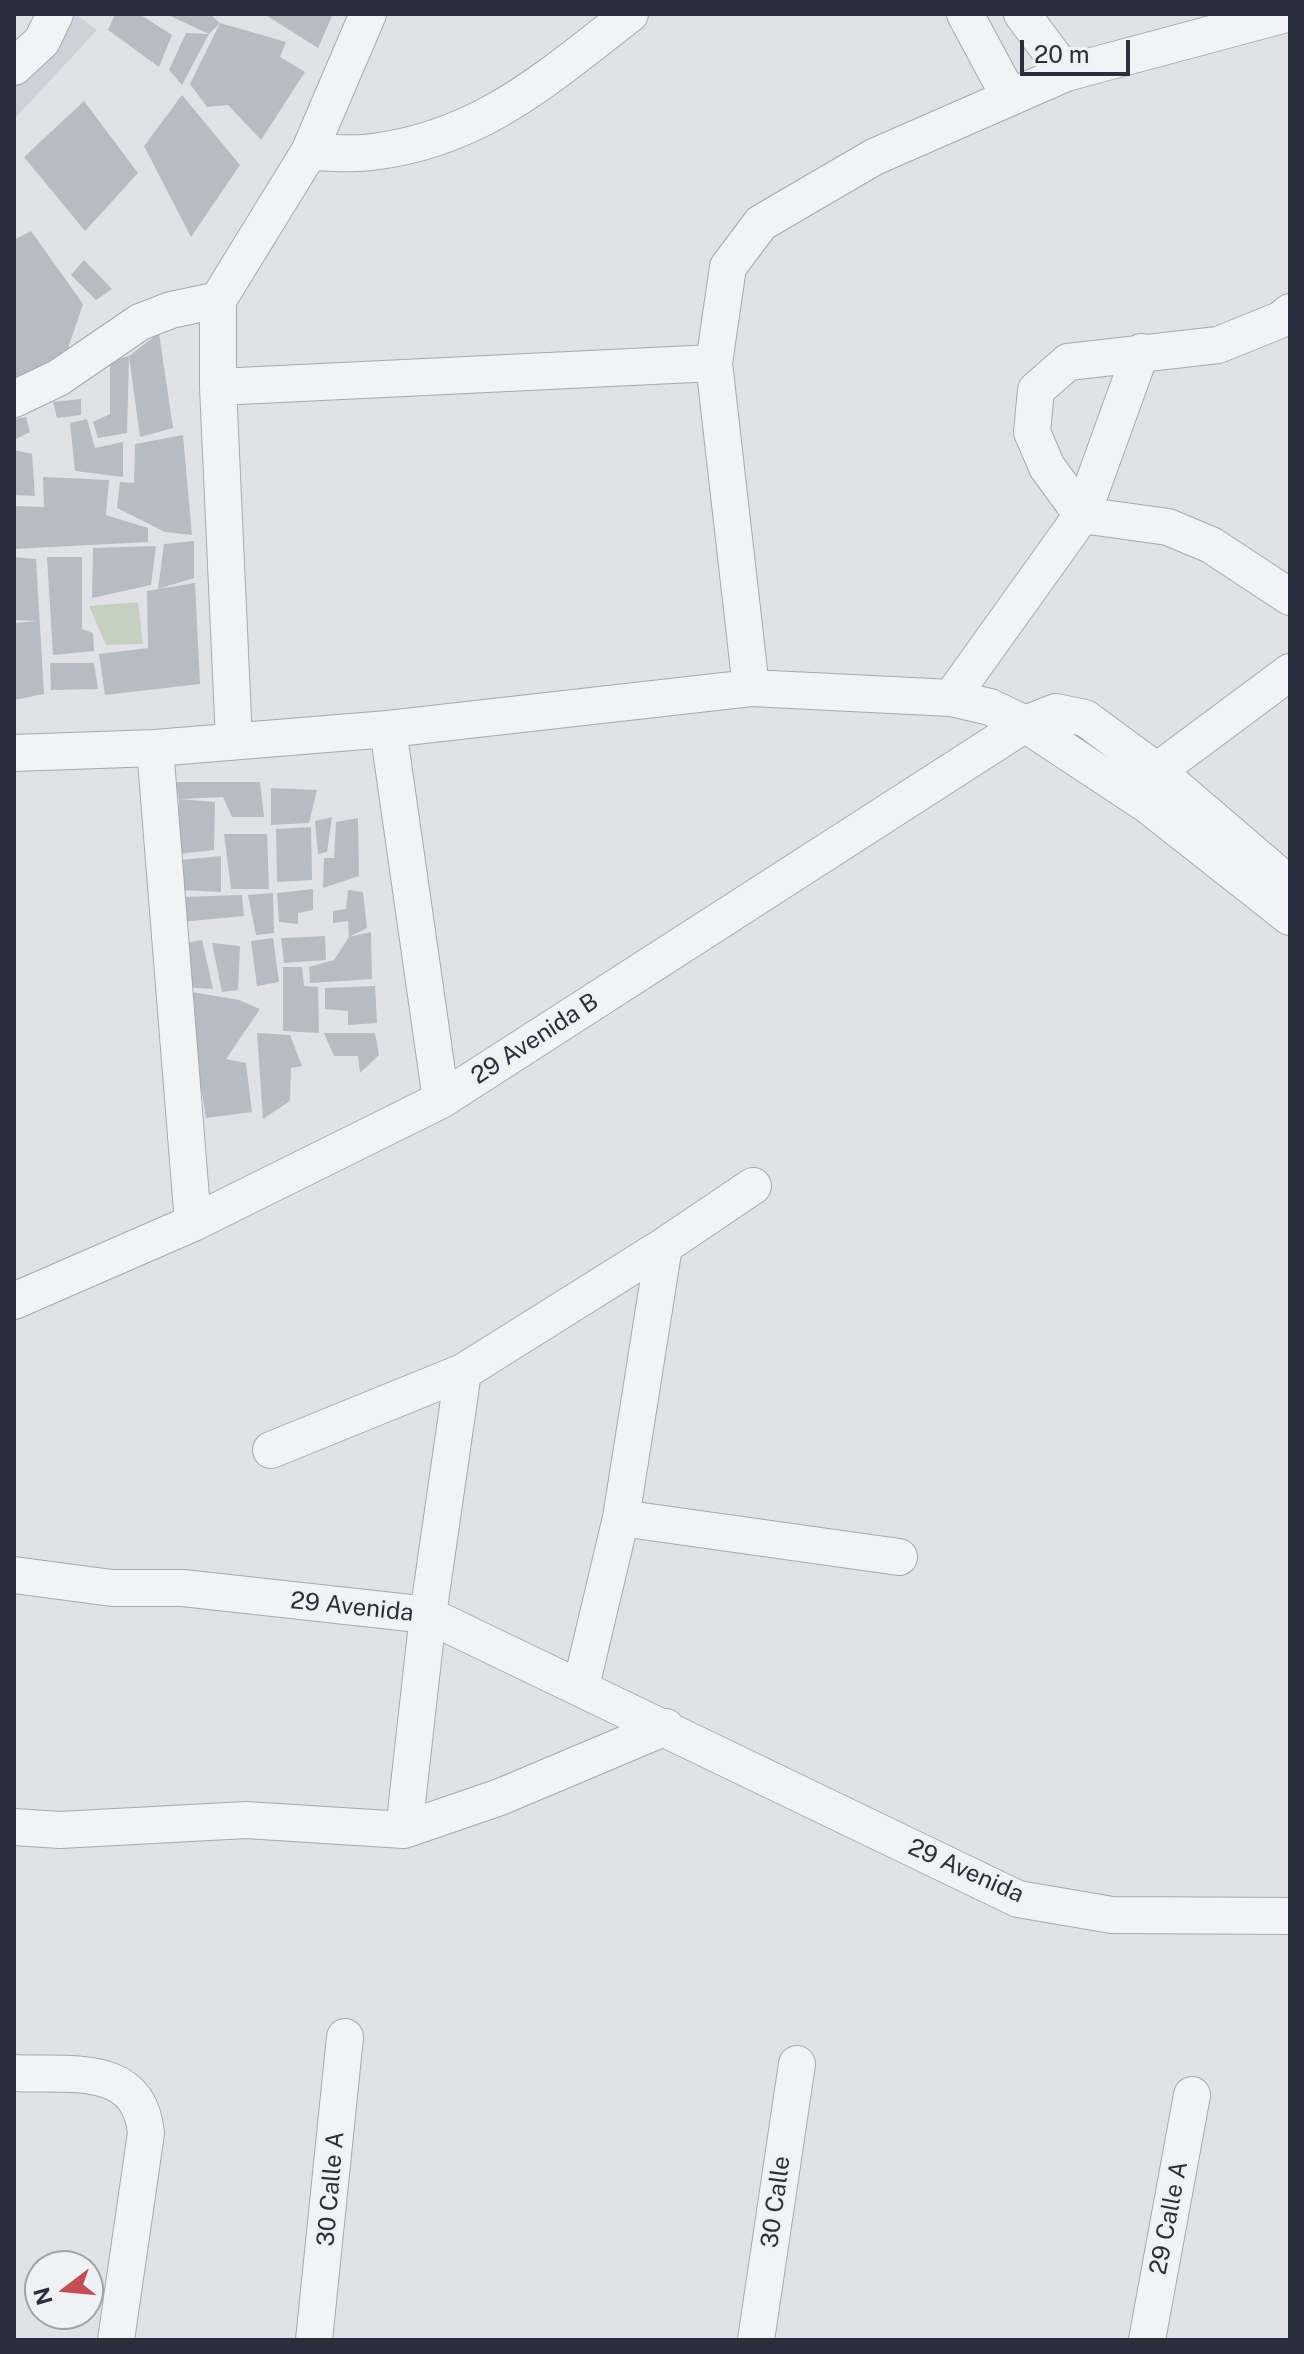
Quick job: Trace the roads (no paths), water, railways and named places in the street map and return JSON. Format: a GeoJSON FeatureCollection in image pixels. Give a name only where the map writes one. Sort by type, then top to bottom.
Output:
{"type":"FeatureCollection","features":[{"type":"Feature","properties":{"kind":"street"},"geometry":{"type":"LineString","coordinates":[[14,67],[42,41],[55,14]]}},
{"type":"Feature","properties":{"kind":"street"},"geometry":{"type":"LineString","coordinates":[[234,741],[218,387],[218,300],[309,152],[368,14]]}},
{"type":"Feature","properties":{"kind":"street"},"geometry":{"type":"LineString","coordinates":[[309,152],[370,153],[455,133],[522,97],[630,14]]}},
{"type":"Feature","properties":{"kind":"street"},"geometry":{"type":"LineString","coordinates":[[965,14],[1009,96]]}},
{"type":"Feature","properties":{"kind":"street"},"geometry":{"type":"LineString","coordinates":[[1022,14],[1066,73]]}},
{"type":"Feature","properties":{"kind":"street"},"geometry":{"type":"LineString","coordinates":[[751,688],[714,363],[728,267],[761,223],[874,157],[1066,73],[1286,14]]}},
{"type":"Feature","properties":{"kind":"street"},"geometry":{"type":"LineString","coordinates":[[14,399],[58,378],[140,322],[171,310],[218,300]]}},
{"type":"Feature","properties":{"kind":"street"},"geometry":{"type":"LineString","coordinates":[[1290,312],[1280,320],[1218,345],[1068,362],[1036,390],[1032,432],[1047,467],[1082,515],[1168,527],[1211,545],[1290,597]]}},
{"type":"Feature","properties":{"kind":"street"},"geometry":{"type":"LineString","coordinates":[[951,698],[1082,515],[1141,352]]}},
{"type":"Feature","properties":{"kind":"street"},"geometry":{"type":"LineString","coordinates":[[218,387],[714,363]]}},
{"type":"Feature","properties":{"kind":"street"},"geometry":{"type":"LineString","coordinates":[[1157,771],[1290,672]]}},
{"type":"Feature","properties":{"kind":"street"},"geometry":{"type":"LineString","coordinates":[[14,753],[155,748],[388,729],[751,688],[951,698],[990,707],[1025,724],[1149,806],[1290,917]]}},
{"type":"Feature","properties":{"kind":"street","name":"29 Avenida B"},"geometry":{"type":"LineString","coordinates":[[14,1301],[193,1223],[441,1100],[1025,724],[1056,712],[1085,718],[1157,771],[1290,885]]}},
{"type":"Feature","properties":{"kind":"street"},"geometry":{"type":"LineString","coordinates":[[388,729],[441,1100]]}},
{"type":"Feature","properties":{"kind":"street"},"geometry":{"type":"LineString","coordinates":[[155,748],[193,1223]]}},
{"type":"Feature","properties":{"kind":"street"},"geometry":{"type":"LineString","coordinates":[[271,1450],[463,1372],[664,1246],[753,1186]]}},
{"type":"Feature","properties":{"kind":"street"},"geometry":{"type":"LineString","coordinates":[[581,1686],[621,1518],[664,1246]]}},
{"type":"Feature","properties":{"kind":"street"},"geometry":{"type":"LineString","coordinates":[[404,1830],[428,1615],[463,1372]]}},
{"type":"Feature","properties":{"kind":"street"},"geometry":{"type":"LineString","coordinates":[[621,1518],[899,1557]]}},
{"type":"Feature","properties":{"kind":"street","name":"29 Avenida"},"geometry":{"type":"LineString","coordinates":[[14,1575],[112,1588],[183,1588],[428,1615],[1018,1899],[1112,1915],[1290,1916]]}},
{"type":"Feature","properties":{"kind":"street"},"geometry":{"type":"LineString","coordinates":[[14,1827],[60,1830],[246,1820],[404,1830],[500,1797],[666,1727]]}},
{"type":"Feature","properties":{"kind":"street","name":"30 Calle A"},"geometry":{"type":"LineString","coordinates":[[314,2340],[345,2037]]}},
{"type":"Feature","properties":{"kind":"street","name":"30 Calle"},"geometry":{"type":"LineString","coordinates":[[756,2340],[797,2064]]}},
{"type":"Feature","properties":{"kind":"street"},"geometry":{"type":"LineString","coordinates":[[14,2073],[109,2078],[133,2095],[141,2107],[146,2133],[116,2340]]}},
{"type":"Feature","properties":{"kind":"street","name":"29 Calle A"},"geometry":{"type":"LineString","coordinates":[[1147,2340],[1192,2095]]}}]}
